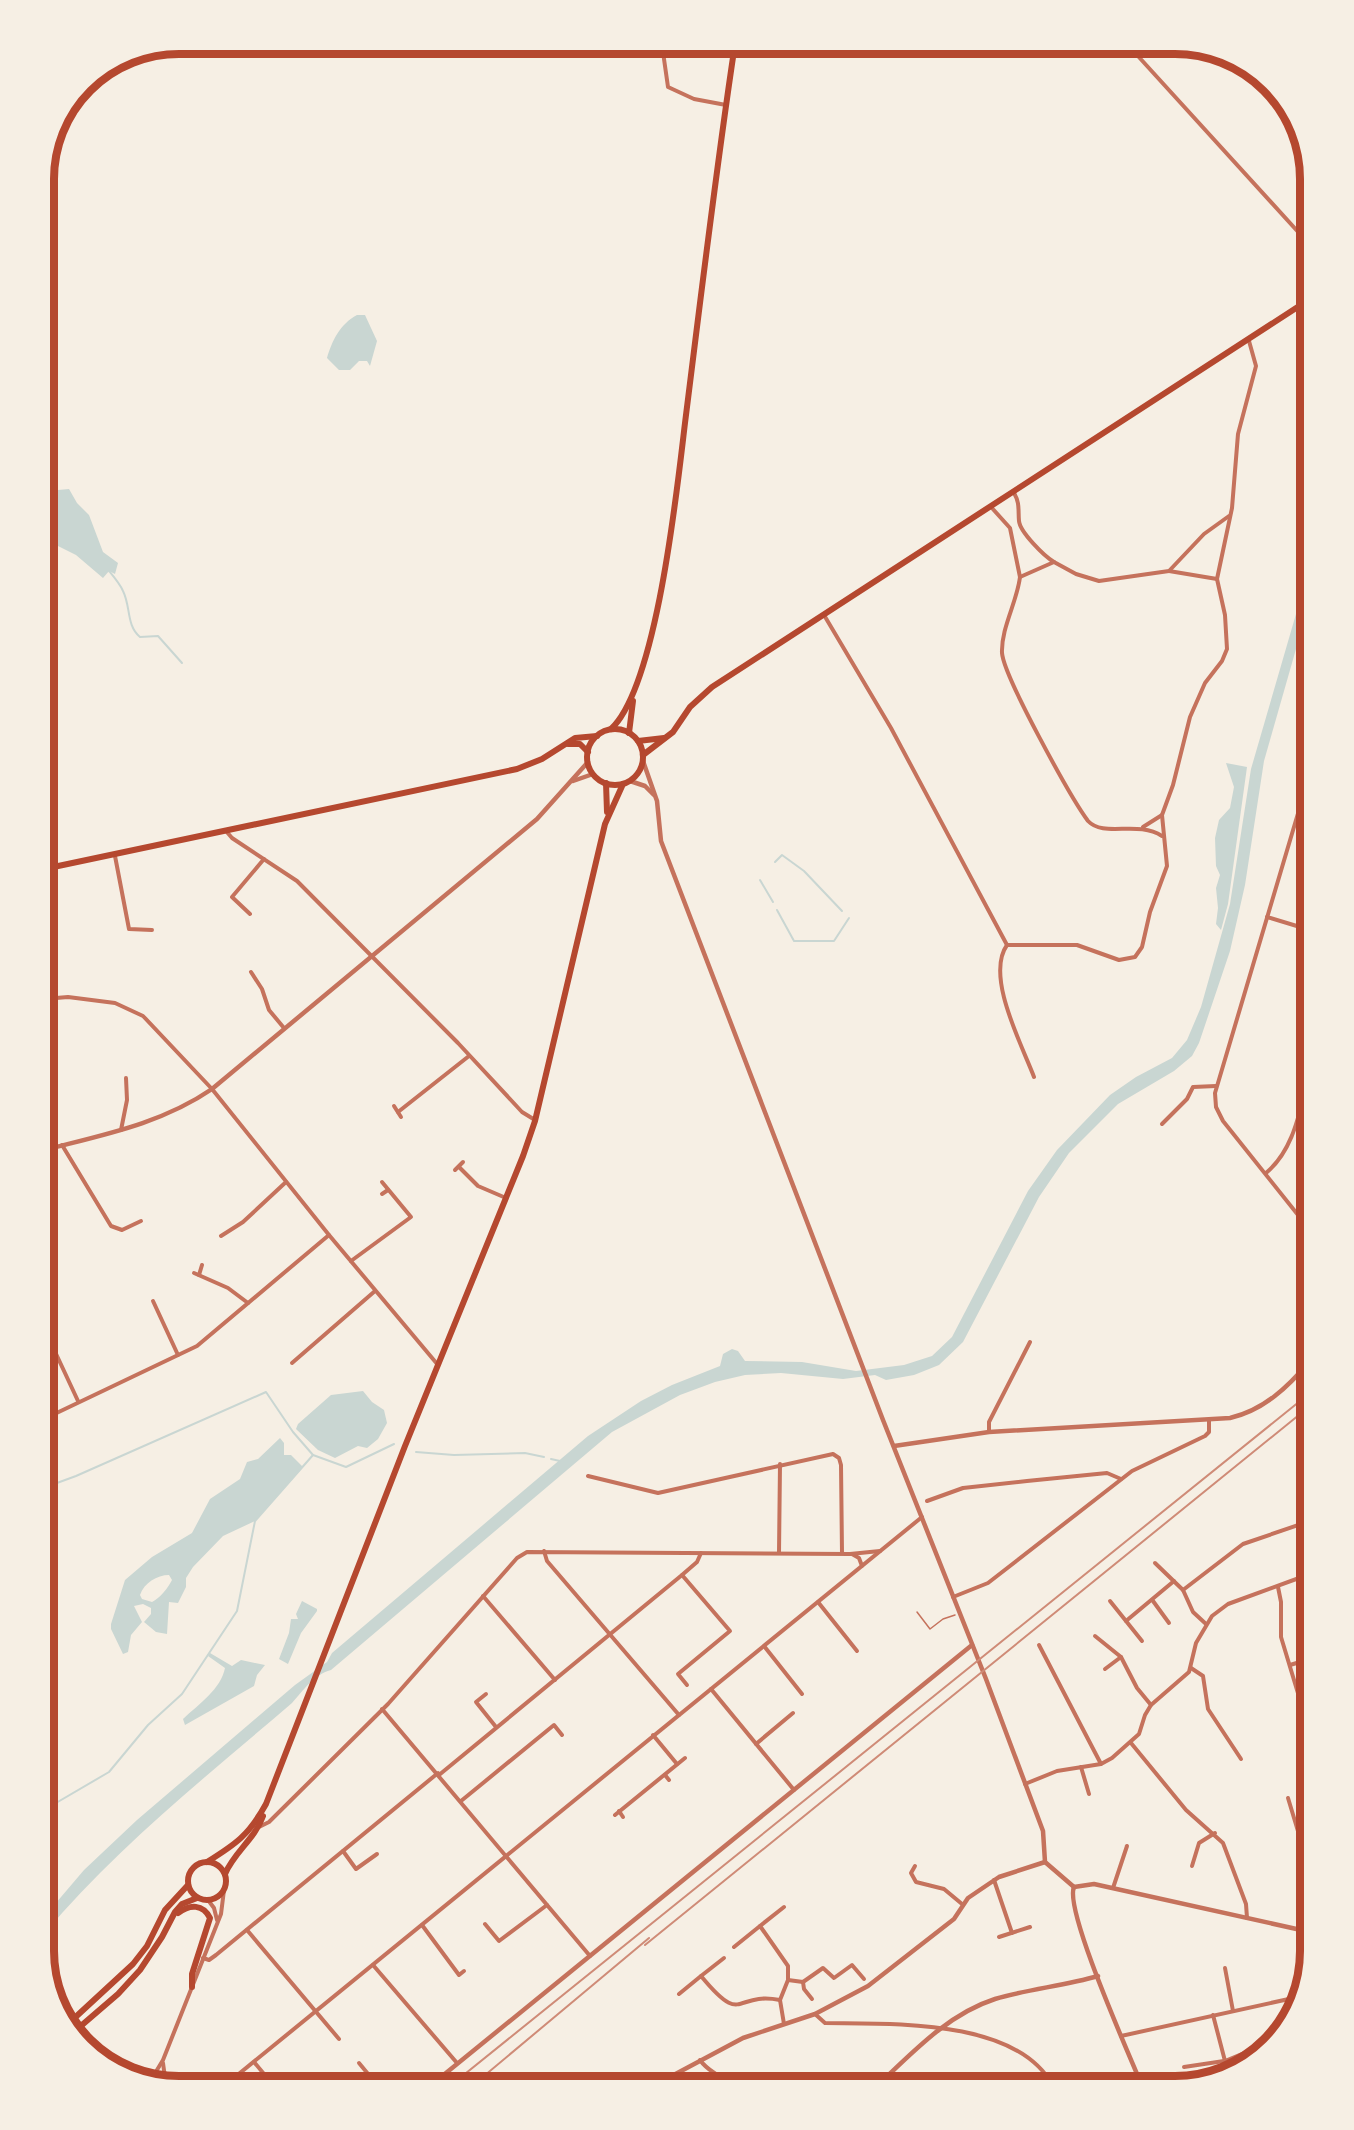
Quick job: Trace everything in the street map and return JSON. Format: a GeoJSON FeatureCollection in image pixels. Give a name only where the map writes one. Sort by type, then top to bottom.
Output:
{"type":"FeatureCollection","features":[{"type":"Feature","properties":{"kind":"main road"},"geometry":{"type":"LineString","coordinates":[[54,867],[517,769],[542,759],[575,738],[597,736],[611,729],[621,719],[634,692],[649,641],[672,528],[734,54]]}},
{"type":"Feature","properties":{"kind":"main road"},"geometry":{"type":"LineString","coordinates":[[607,816],[627,782],[637,775],[643,758],[679,726],[699,697],[1300,306]]}},
{"type":"Feature","properties":{"kind":"main road"},"geometry":{"type":"LineString","coordinates":[[629,733],[634,692]]}},
{"type":"Feature","properties":{"kind":"main road"},"geometry":{"type":"LineString","coordinates":[[611,729],[629,733],[638,741],[643,758]]}},
{"type":"Feature","properties":{"kind":"main road"},"geometry":{"type":"LineString","coordinates":[[597,736],[588,752],[588,762],[593,774],[606,783],[627,782]]}},
{"type":"Feature","properties":{"kind":"main road"},"geometry":{"type":"LineString","coordinates":[[638,741],[659,740],[667,736]]}},
{"type":"Feature","properties":{"kind":"main road"},"geometry":{"type":"LineString","coordinates":[[565,744],[580,744],[588,752]]}},
{"type":"Feature","properties":{"kind":"main road"},"geometry":{"type":"LineString","coordinates":[[80,2027],[118,1994],[140,1970],[182,1904],[197,1898],[208,1900],[218,1897],[224,1890],[225,1874],[233,1859],[258,1827],[319,1665],[536,1121],[607,816],[606,783]]}},
{"type":"Feature","properties":{"kind":"main road"},"geometry":{"type":"LineString","coordinates":[[74,2019],[133,1964],[147,1946],[165,1910],[188,1885],[192,1869],[239,1842],[260,1819]]}},
{"type":"Feature","properties":{"kind":"main road"},"geometry":{"type":"LineString","coordinates":[[207,1862],[217,1865],[225,1874]]}},
{"type":"Feature","properties":{"kind":"main road"},"geometry":{"type":"LineString","coordinates":[[188,1885],[197,1898]]}},
{"type":"Feature","properties":{"kind":"main road"},"geometry":{"type":"LineString","coordinates":[[173,1917],[193,1906],[204,1909],[210,1918],[192,1974],[192,1987]]}},
{"type":"Feature","properties":{"kind":"street"},"geometry":{"type":"LineString","coordinates":[[663,54],[668,87],[694,99],[726,105]]}},
{"type":"Feature","properties":{"kind":"street"},"geometry":{"type":"LineString","coordinates":[[1136,54],[1300,233]]}},
{"type":"Feature","properties":{"kind":"street"},"geometry":{"type":"LineString","coordinates":[[1006,945],[1081,946],[1113,959],[1127,961],[1140,951],[1150,912],[1165,872],[1167,854],[1161,815],[1195,704],[1227,648],[1226,615],[1217,579],[1230,515],[1238,434],[1256,366],[1249,341]]}},
{"type":"Feature","properties":{"kind":"street"},"geometry":{"type":"LineString","coordinates":[[1014,493],[1019,505],[1020,523],[1038,550],[1076,574],[1102,581],[1169,571],[1217,579]]}},
{"type":"Feature","properties":{"kind":"street"},"geometry":{"type":"LineString","coordinates":[[991,507],[1010,528],[1020,577],[1002,649],[1006,669],[1014,686],[1089,823],[1100,829],[1143,827],[1163,836]]}},
{"type":"Feature","properties":{"kind":"street"},"geometry":{"type":"LineString","coordinates":[[1169,571],[1204,534],[1230,515]]}},
{"type":"Feature","properties":{"kind":"street"},"geometry":{"type":"LineString","coordinates":[[1010,528],[1020,523]]}},
{"type":"Feature","properties":{"kind":"street"},"geometry":{"type":"LineString","coordinates":[[1020,577],[1054,562]]}},
{"type":"Feature","properties":{"kind":"street"},"geometry":{"type":"LineString","coordinates":[[824,615],[891,728],[1006,945],[1001,958],[1002,990],[1035,1077]]}},
{"type":"Feature","properties":{"kind":"street"},"geometry":{"type":"LineString","coordinates":[[643,758],[656,797],[661,841],[1025,1784],[1044,1836],[1045,1862],[1074,1887],[1094,1884],[1300,1930]]}},
{"type":"Feature","properties":{"kind":"street"},"geometry":{"type":"LineString","coordinates":[[54,1147],[121,1130],[175,1111],[212,1089],[537,819],[588,762]]}},
{"type":"Feature","properties":{"kind":"street"},"geometry":{"type":"LineString","coordinates":[[571,782],[593,774]]}},
{"type":"Feature","properties":{"kind":"street"},"geometry":{"type":"LineString","coordinates":[[627,782],[645,786],[656,797]]}},
{"type":"Feature","properties":{"kind":"street"},"geometry":{"type":"LineString","coordinates":[[1300,808],[1216,1086],[1216,1103],[1220,1117],[1300,1216]]}},
{"type":"Feature","properties":{"kind":"street"},"geometry":{"type":"LineString","coordinates":[[1143,827],[1161,815]]}},
{"type":"Feature","properties":{"kind":"street"},"geometry":{"type":"LineString","coordinates":[[225,831],[297,881],[522,1112],[536,1121]]}},
{"type":"Feature","properties":{"kind":"street"},"geometry":{"type":"LineString","coordinates":[[115,856],[129,929],[152,930]]}},
{"type":"Feature","properties":{"kind":"street"},"geometry":{"type":"LineString","coordinates":[[250,914],[232,897],[264,859]]}},
{"type":"Feature","properties":{"kind":"street"},"geometry":{"type":"LineString","coordinates":[[1266,917],[1300,927]]}},
{"type":"Feature","properties":{"kind":"street"},"geometry":{"type":"LineString","coordinates":[[251,972],[261,987],[269,1010],[284,1028]]}},
{"type":"Feature","properties":{"kind":"street"},"geometry":{"type":"LineString","coordinates":[[54,999],[92,999],[130,1008],[143,1016],[212,1089],[329,1235],[438,1365]]}},
{"type":"Feature","properties":{"kind":"street"},"geometry":{"type":"LineString","coordinates":[[394,1106],[400,1114],[469,1056]]}},
{"type":"Feature","properties":{"kind":"street"},"geometry":{"type":"LineString","coordinates":[[121,1130],[128,1100],[126,1078]]}},
{"type":"Feature","properties":{"kind":"street"},"geometry":{"type":"LineString","coordinates":[[1162,1124],[1187,1099],[1193,1087],[1216,1086]]}},
{"type":"Feature","properties":{"kind":"street"},"geometry":{"type":"LineString","coordinates":[[1266,1173],[1281,1160],[1288,1147],[1300,1108]]}},
{"type":"Feature","properties":{"kind":"street"},"geometry":{"type":"LineString","coordinates":[[62,1145],[111,1226],[122,1230],[141,1221]]}},
{"type":"Feature","properties":{"kind":"street"},"geometry":{"type":"LineString","coordinates":[[462,1162],[457,1168],[478,1186],[507,1198]]}},
{"type":"Feature","properties":{"kind":"street"},"geometry":{"type":"LineString","coordinates":[[221,1236],[243,1222],[286,1182]]}},
{"type":"Feature","properties":{"kind":"street"},"geometry":{"type":"LineString","coordinates":[[351,1261],[412,1219],[382,1182]]}},
{"type":"Feature","properties":{"kind":"street"},"geometry":{"type":"LineString","coordinates":[[382,1194],[388,1190]]}},
{"type":"Feature","properties":{"kind":"street"},"geometry":{"type":"LineString","coordinates":[[54,1414],[206,1340],[329,1235]]}},
{"type":"Feature","properties":{"kind":"street"},"geometry":{"type":"LineString","coordinates":[[199,1275],[202,1265]]}},
{"type":"Feature","properties":{"kind":"street"},"geometry":{"type":"LineString","coordinates":[[194,1273],[228,1288],[248,1303]]}},
{"type":"Feature","properties":{"kind":"street"},"geometry":{"type":"LineString","coordinates":[[292,1363],[375,1291]]}},
{"type":"Feature","properties":{"kind":"street"},"geometry":{"type":"LineString","coordinates":[[153,1301],[178,1355]]}},
{"type":"Feature","properties":{"kind":"street"},"geometry":{"type":"LineString","coordinates":[[989,1432],[989,1422],[1030,1342]]}},
{"type":"Feature","properties":{"kind":"street"},"geometry":{"type":"LineString","coordinates":[[54,1349],[78,1401]]}},
{"type":"Feature","properties":{"kind":"street"},"geometry":{"type":"LineString","coordinates":[[894,1446],[966,1432],[1209,1420],[1243,1415],[1265,1404],[1300,1374]]}},
{"type":"Feature","properties":{"kind":"street"},"geometry":{"type":"LineString","coordinates":[[953,1598],[988,1583],[1121,1479],[1147,1462],[1205,1436],[1209,1432],[1209,1420]]}},
{"type":"Feature","properties":{"kind":"street"},"geometry":{"type":"LineString","coordinates":[[588,1476],[658,1493],[833,1454],[839,1458],[841,1465],[842,1553]]}},
{"type":"Feature","properties":{"kind":"street"},"geometry":{"type":"LineString","coordinates":[[779,1553],[780,1464]]}},
{"type":"Feature","properties":{"kind":"street"},"geometry":{"type":"LineString","coordinates":[[927,1501],[963,1488],[1107,1473],[1121,1479]]}},
{"type":"Feature","properties":{"kind":"street"},"geometry":{"type":"LineString","coordinates":[[236,2076],[922,1517]]}},
{"type":"Feature","properties":{"kind":"street"},"geometry":{"type":"LineString","coordinates":[[1183,1590],[1243,1544],[1300,1525]]}},
{"type":"Feature","properties":{"kind":"street"},"geometry":{"type":"LineString","coordinates":[[544,1551],[547,1561],[679,1715]]}},
{"type":"Feature","properties":{"kind":"street"},"geometry":{"type":"LineString","coordinates":[[258,1827],[272,1819],[382,1709],[517,1558],[527,1552],[850,1554],[881,1551]]}},
{"type":"Feature","properties":{"kind":"street"},"geometry":{"type":"LineString","coordinates":[[203,1958],[209,1960],[247,1930],[555,1680],[698,1562],[701,1553]]}},
{"type":"Feature","properties":{"kind":"street"},"geometry":{"type":"LineString","coordinates":[[850,1554],[859,1558],[862,1566]]}},
{"type":"Feature","properties":{"kind":"street"},"geometry":{"type":"LineString","coordinates":[[1155,1563],[1183,1590],[1193,1612],[1206,1624]]}},
{"type":"Feature","properties":{"kind":"street"},"geometry":{"type":"LineString","coordinates":[[682,1575],[730,1631],[678,1674],[687,1685]]}},
{"type":"Feature","properties":{"kind":"street"},"geometry":{"type":"LineString","coordinates":[[1025,1784],[1063,1769],[1101,1764],[1131,1743],[1139,1734],[1145,1714],[1151,1705],[1184,1678],[1191,1668],[1196,1643],[1206,1624],[1227,1604],[1300,1578]]}},
{"type":"Feature","properties":{"kind":"street"},"geometry":{"type":"LineString","coordinates":[[1126,1621],[1153,1601],[1174,1581]]}},
{"type":"Feature","properties":{"kind":"street"},"geometry":{"type":"LineString","coordinates":[[1278,1587],[1281,1602],[1281,1637],[1300,1697]]}},
{"type":"Feature","properties":{"kind":"street"},"geometry":{"type":"LineString","coordinates":[[483,1596],[555,1680]]}},
{"type":"Feature","properties":{"kind":"street"},"geometry":{"type":"LineString","coordinates":[[1110,1601],[1142,1641]]}},
{"type":"Feature","properties":{"kind":"street"},"geometry":{"type":"LineString","coordinates":[[1153,1601],[1169,1623]]}},
{"type":"Feature","properties":{"kind":"street"},"geometry":{"type":"LineString","coordinates":[[818,1602],[857,1651]]}},
{"type":"Feature","properties":{"kind":"street"},"geometry":{"type":"LineString","coordinates":[[1095,1636],[1121,1657],[1137,1688],[1151,1705]]}},
{"type":"Feature","properties":{"kind":"street"},"geometry":{"type":"LineString","coordinates":[[442,2076],[972,1645]]}},
{"type":"Feature","properties":{"kind":"street"},"geometry":{"type":"LineString","coordinates":[[1039,1645],[1101,1764]]}},
{"type":"Feature","properties":{"kind":"street"},"geometry":{"type":"LineString","coordinates":[[764,1646],[802,1694]]}},
{"type":"Feature","properties":{"kind":"street"},"geometry":{"type":"LineString","coordinates":[[1105,1669],[1121,1657]]}},
{"type":"Feature","properties":{"kind":"street"},"geometry":{"type":"LineString","coordinates":[[1290,1665],[1300,1662]]}},
{"type":"Feature","properties":{"kind":"street"},"geometry":{"type":"LineString","coordinates":[[1191,1668],[1203,1676],[1208,1709],[1241,1759]]}},
{"type":"Feature","properties":{"kind":"street"},"geometry":{"type":"LineString","coordinates":[[711,1689],[795,1791]]}},
{"type":"Feature","properties":{"kind":"street"},"geometry":{"type":"LineString","coordinates":[[486,1694],[476,1702],[496,1727]]}},
{"type":"Feature","properties":{"kind":"street"},"geometry":{"type":"LineString","coordinates":[[382,1709],[439,1774],[590,1957]]}},
{"type":"Feature","properties":{"kind":"street"},"geometry":{"type":"LineString","coordinates":[[756,1744],[793,1713]]}},
{"type":"Feature","properties":{"kind":"street"},"geometry":{"type":"LineString","coordinates":[[461,1801],[554,1725],[562,1735]]}},
{"type":"Feature","properties":{"kind":"street"},"geometry":{"type":"LineString","coordinates":[[654,1736],[677,1764]]}},
{"type":"Feature","properties":{"kind":"street"},"geometry":{"type":"LineString","coordinates":[[1131,1743],[1186,1810],[1215,1833],[1229,1857],[1246,1904],[1247,1918]]}},
{"type":"Feature","properties":{"kind":"street"},"geometry":{"type":"LineString","coordinates":[[623,1817],[617,1813],[685,1758]]}},
{"type":"Feature","properties":{"kind":"street"},"geometry":{"type":"LineString","coordinates":[[1081,1767],[1089,1794]]}},
{"type":"Feature","properties":{"kind":"street"},"geometry":{"type":"LineString","coordinates":[[665,1775],[669,1780]]}},
{"type":"Feature","properties":{"kind":"street"},"geometry":{"type":"LineString","coordinates":[[1288,1798],[1300,1836]]}},
{"type":"Feature","properties":{"kind":"street"},"geometry":{"type":"LineString","coordinates":[[260,1819],[272,1819]]}},
{"type":"Feature","properties":{"kind":"street"},"geometry":{"type":"LineString","coordinates":[[1192,1866],[1199,1843],[1215,1833]]}},
{"type":"Feature","properties":{"kind":"street"},"geometry":{"type":"LineString","coordinates":[[1113,1888],[1127,1846]]}},
{"type":"Feature","properties":{"kind":"street"},"geometry":{"type":"LineString","coordinates":[[343,1851],[356,1869],[377,1854]]}},
{"type":"Feature","properties":{"kind":"street"},"geometry":{"type":"LineString","coordinates":[[671,2076],[743,2038],[815,2014],[886,1972],[954,1918],[962,1904],[994,1880],[1045,1862]]}},
{"type":"Feature","properties":{"kind":"street"},"geometry":{"type":"LineString","coordinates":[[915,1866],[911,1872],[916,1882],[944,1889],[962,1904]]}},
{"type":"Feature","properties":{"kind":"street"},"geometry":{"type":"LineString","coordinates":[[994,1880],[1012,1933]]}},
{"type":"Feature","properties":{"kind":"street"},"geometry":{"type":"LineString","coordinates":[[1074,1887],[1072,1904],[1138,2076]]}},
{"type":"Feature","properties":{"kind":"street"},"geometry":{"type":"LineString","coordinates":[[153,2074],[163,2060],[192,1987],[217,1921],[224,1890]]}},
{"type":"Feature","properties":{"kind":"street"},"geometry":{"type":"LineString","coordinates":[[208,1900],[214,1908],[217,1921]]}},
{"type":"Feature","properties":{"kind":"street"},"geometry":{"type":"LineString","coordinates":[[485,1924],[499,1941],[547,1905]]}},
{"type":"Feature","properties":{"kind":"street"},"geometry":{"type":"LineString","coordinates":[[734,1947],[784,1907]]}},
{"type":"Feature","properties":{"kind":"street"},"geometry":{"type":"LineString","coordinates":[[422,1925],[459,1975],[464,1971]]}},
{"type":"Feature","properties":{"kind":"street"},"geometry":{"type":"LineString","coordinates":[[760,1926],[787,1962],[788,1980],[780,2000],[784,2024]]}},
{"type":"Feature","properties":{"kind":"street"},"geometry":{"type":"LineString","coordinates":[[999,1937],[1030,1927]]}},
{"type":"Feature","properties":{"kind":"street"},"geometry":{"type":"LineString","coordinates":[[247,1930],[339,2039]]}},
{"type":"Feature","properties":{"kind":"street"},"geometry":{"type":"LineString","coordinates":[[679,1994],[724,1958]]}},
{"type":"Feature","properties":{"kind":"street"},"geometry":{"type":"LineString","coordinates":[[373,1965],[457,2063]]}},
{"type":"Feature","properties":{"kind":"street"},"geometry":{"type":"LineString","coordinates":[[788,1980],[803,1982],[823,1968],[834,1978],[852,1965],[864,1979]]}},
{"type":"Feature","properties":{"kind":"street"},"geometry":{"type":"LineString","coordinates":[[1225,1968],[1233,2011]]}},
{"type":"Feature","properties":{"kind":"street"},"geometry":{"type":"LineString","coordinates":[[701,1976],[721,2000],[729,2004],[741,2005],[766,1999],[780,2000]]}},
{"type":"Feature","properties":{"kind":"street"},"geometry":{"type":"LineString","coordinates":[[888,2076],[944,2026],[963,2014],[995,1999],[1098,1976]]}},
{"type":"Feature","properties":{"kind":"street"},"geometry":{"type":"LineString","coordinates":[[803,1982],[804,1989],[812,1999]]}},
{"type":"Feature","properties":{"kind":"street"},"geometry":{"type":"LineString","coordinates":[[1121,2036],[1291,1998]]}},
{"type":"Feature","properties":{"kind":"street"},"geometry":{"type":"LineString","coordinates":[[815,2014],[825,2023],[944,2026],[985,2037],[1021,2054],[1046,2076]]}},
{"type":"Feature","properties":{"kind":"street"},"geometry":{"type":"LineString","coordinates":[[1213,2015],[1225,2061]]}},
{"type":"Feature","properties":{"kind":"street"},"geometry":{"type":"LineString","coordinates":[[1184,2067],[1225,2061],[1250,2050]]}},
{"type":"Feature","properties":{"kind":"street"},"geometry":{"type":"LineString","coordinates":[[163,2060],[164,2075]]}},
{"type":"Feature","properties":{"kind":"street"},"geometry":{"type":"LineString","coordinates":[[700,2060],[707,2070],[722,2076]]}},
{"type":"Feature","properties":{"kind":"street"},"geometry":{"type":"LineString","coordinates":[[254,2062],[266,2076]]}},
{"type":"Feature","properties":{"kind":"street"},"geometry":{"type":"LineString","coordinates":[[359,2063],[370,2076]]}},
{"type":"Feature","properties":{"kind":"lane"},"geometry":{"type":"LineString","coordinates":[[917,1612],[930,1629],[943,1619],[955,1615]]}},
{"type":"Feature","properties":{"kind":"shaded area"},"geometry":{"type":"Polygon","coordinates":[[[357,315],[365,315],[377,341],[370,366],[367,361],[359,361],[350,370],[339,370],[327,358],[341,328],[357,315]]]}},
{"type":"Feature","properties":{"kind":"shaded area"},"geometry":{"type":"Polygon","coordinates":[[[69,489],[77,503],[89,515],[103,552],[118,563],[115,574],[109,571],[103,578],[76,555],[54,544],[54,492],[69,489]]]}},
{"type":"Feature","properties":{"kind":"shaded area"},"geometry":{"type":"Polygon","coordinates":[[[1300,587],[1300,635],[1264,761],[1245,885],[1230,951],[1199,1043],[1192,1056],[1174,1071],[1118,1104],[1069,1153],[1039,1197],[963,1342],[939,1365],[914,1375],[886,1380],[875,1375],[843,1379],[781,1373],[745,1375],[715,1382],[680,1395],[612,1432],[331,1670],[314,1679],[292,1703],[132,1842],[54,1923],[54,1905],[84,1870],[137,1820],[295,1685],[327,1662],[332,1653],[588,1436],[641,1401],[672,1385],[720,1366],[723,1354],[732,1349],[738,1351],[745,1361],[802,1362],[856,1371],[904,1365],[932,1356],[952,1337],[1028,1191],[1057,1150],[1110,1095],[1136,1077],[1172,1058],[1187,1040],[1201,1007],[1230,904],[1251,769],[1296,614],[1300,587]]]}},
{"type":"Feature","properties":{"kind":"shaded area"},"geometry":{"type":"Polygon","coordinates":[[[1226,763],[1247,767],[1228,904],[1221,930],[1216,924],[1218,908],[1216,888],[1220,875],[1216,866],[1215,838],[1219,820],[1230,808],[1234,787],[1226,763]]]}},
{"type":"Feature","properties":{"kind":"shaded area"},"geometry":{"type":"Polygon","coordinates":[[[363,1391],[372,1402],[384,1410],[387,1423],[378,1439],[367,1448],[358,1446],[335,1458],[318,1450],[296,1429],[298,1424],[331,1395],[363,1391]]]}},
{"type":"Feature","properties":{"kind":"shaded area"},"geometry":{"type":"Polygon","coordinates":[[[280,1438],[284,1443],[284,1455],[291,1455],[303,1467],[255,1521],[223,1536],[193,1567],[186,1578],[186,1587],[178,1603],[169,1602],[167,1634],[156,1632],[144,1622],[151,1614],[151,1608],[143,1604],[134,1606],[142,1622],[131,1635],[128,1652],[123,1654],[111,1629],[111,1624],[125,1580],[152,1557],[192,1533],[210,1499],[240,1479],[247,1462],[258,1459],[280,1438]],[[169,1575],[151,1580],[140,1595],[142,1599],[152,1602],[164,1592],[172,1580],[169,1575]]]}},
{"type":"Feature","properties":{"kind":"shaded area"},"geometry":{"type":"Polygon","coordinates":[[[302,1601],[317,1611],[301,1633],[288,1664],[279,1659],[289,1633],[291,1619],[298,1619],[296,1614],[302,1601]]]}},
{"type":"Feature","properties":{"kind":"shaded area"},"geometry":{"type":"Polygon","coordinates":[[[210,1653],[232,1666],[241,1660],[265,1665],[257,1675],[254,1686],[185,1725],[183,1719],[208,1696],[223,1676],[225,1668],[208,1656],[210,1653]]]}},
{"type":"Feature","properties":{"kind":"waterway"},"geometry":{"type":"LineString","coordinates":[[109,571],[123,591],[136,632],[140,637],[158,636],[182,663]]}},
{"type":"Feature","properties":{"kind":"waterway"},"geometry":{"type":"LineString","coordinates":[[775,862],[782,855],[804,871],[842,911]]}},
{"type":"Feature","properties":{"kind":"waterway"},"geometry":{"type":"LineString","coordinates":[[760,880],[773,902]]}},
{"type":"Feature","properties":{"kind":"waterway"},"geometry":{"type":"LineString","coordinates":[[777,910],[794,941],[834,941],[849,918]]}},
{"type":"Feature","properties":{"kind":"waterway"},"geometry":{"type":"LineString","coordinates":[[54,1484],[266,1392],[293,1432],[313,1455],[346,1467],[394,1444]]}},
{"type":"Feature","properties":{"kind":"waterway"},"geometry":{"type":"LineString","coordinates":[[416,1452],[454,1455],[525,1453],[544,1457]]}},
{"type":"Feature","properties":{"kind":"waterway"},"geometry":{"type":"LineString","coordinates":[[54,1804],[109,1772],[148,1725],[182,1694],[237,1611],[255,1521],[313,1455]]}},
{"type":"Feature","properties":{"kind":"waterway"},"geometry":{"type":"LineString","coordinates":[[551,1459],[560,1461]]}},
{"type":"Feature","properties":{"kind":"railway"},"geometry":{"type":"LineString","coordinates":[[462,2076],[1300,1401]]}},
{"type":"Feature","properties":{"kind":"railway"},"geometry":{"type":"LineString","coordinates":[[645,1945],[1300,1414]]}},
{"type":"Feature","properties":{"kind":"railway"},"geometry":{"type":"LineString","coordinates":[[484,2076],[649,1938]]}}]}
